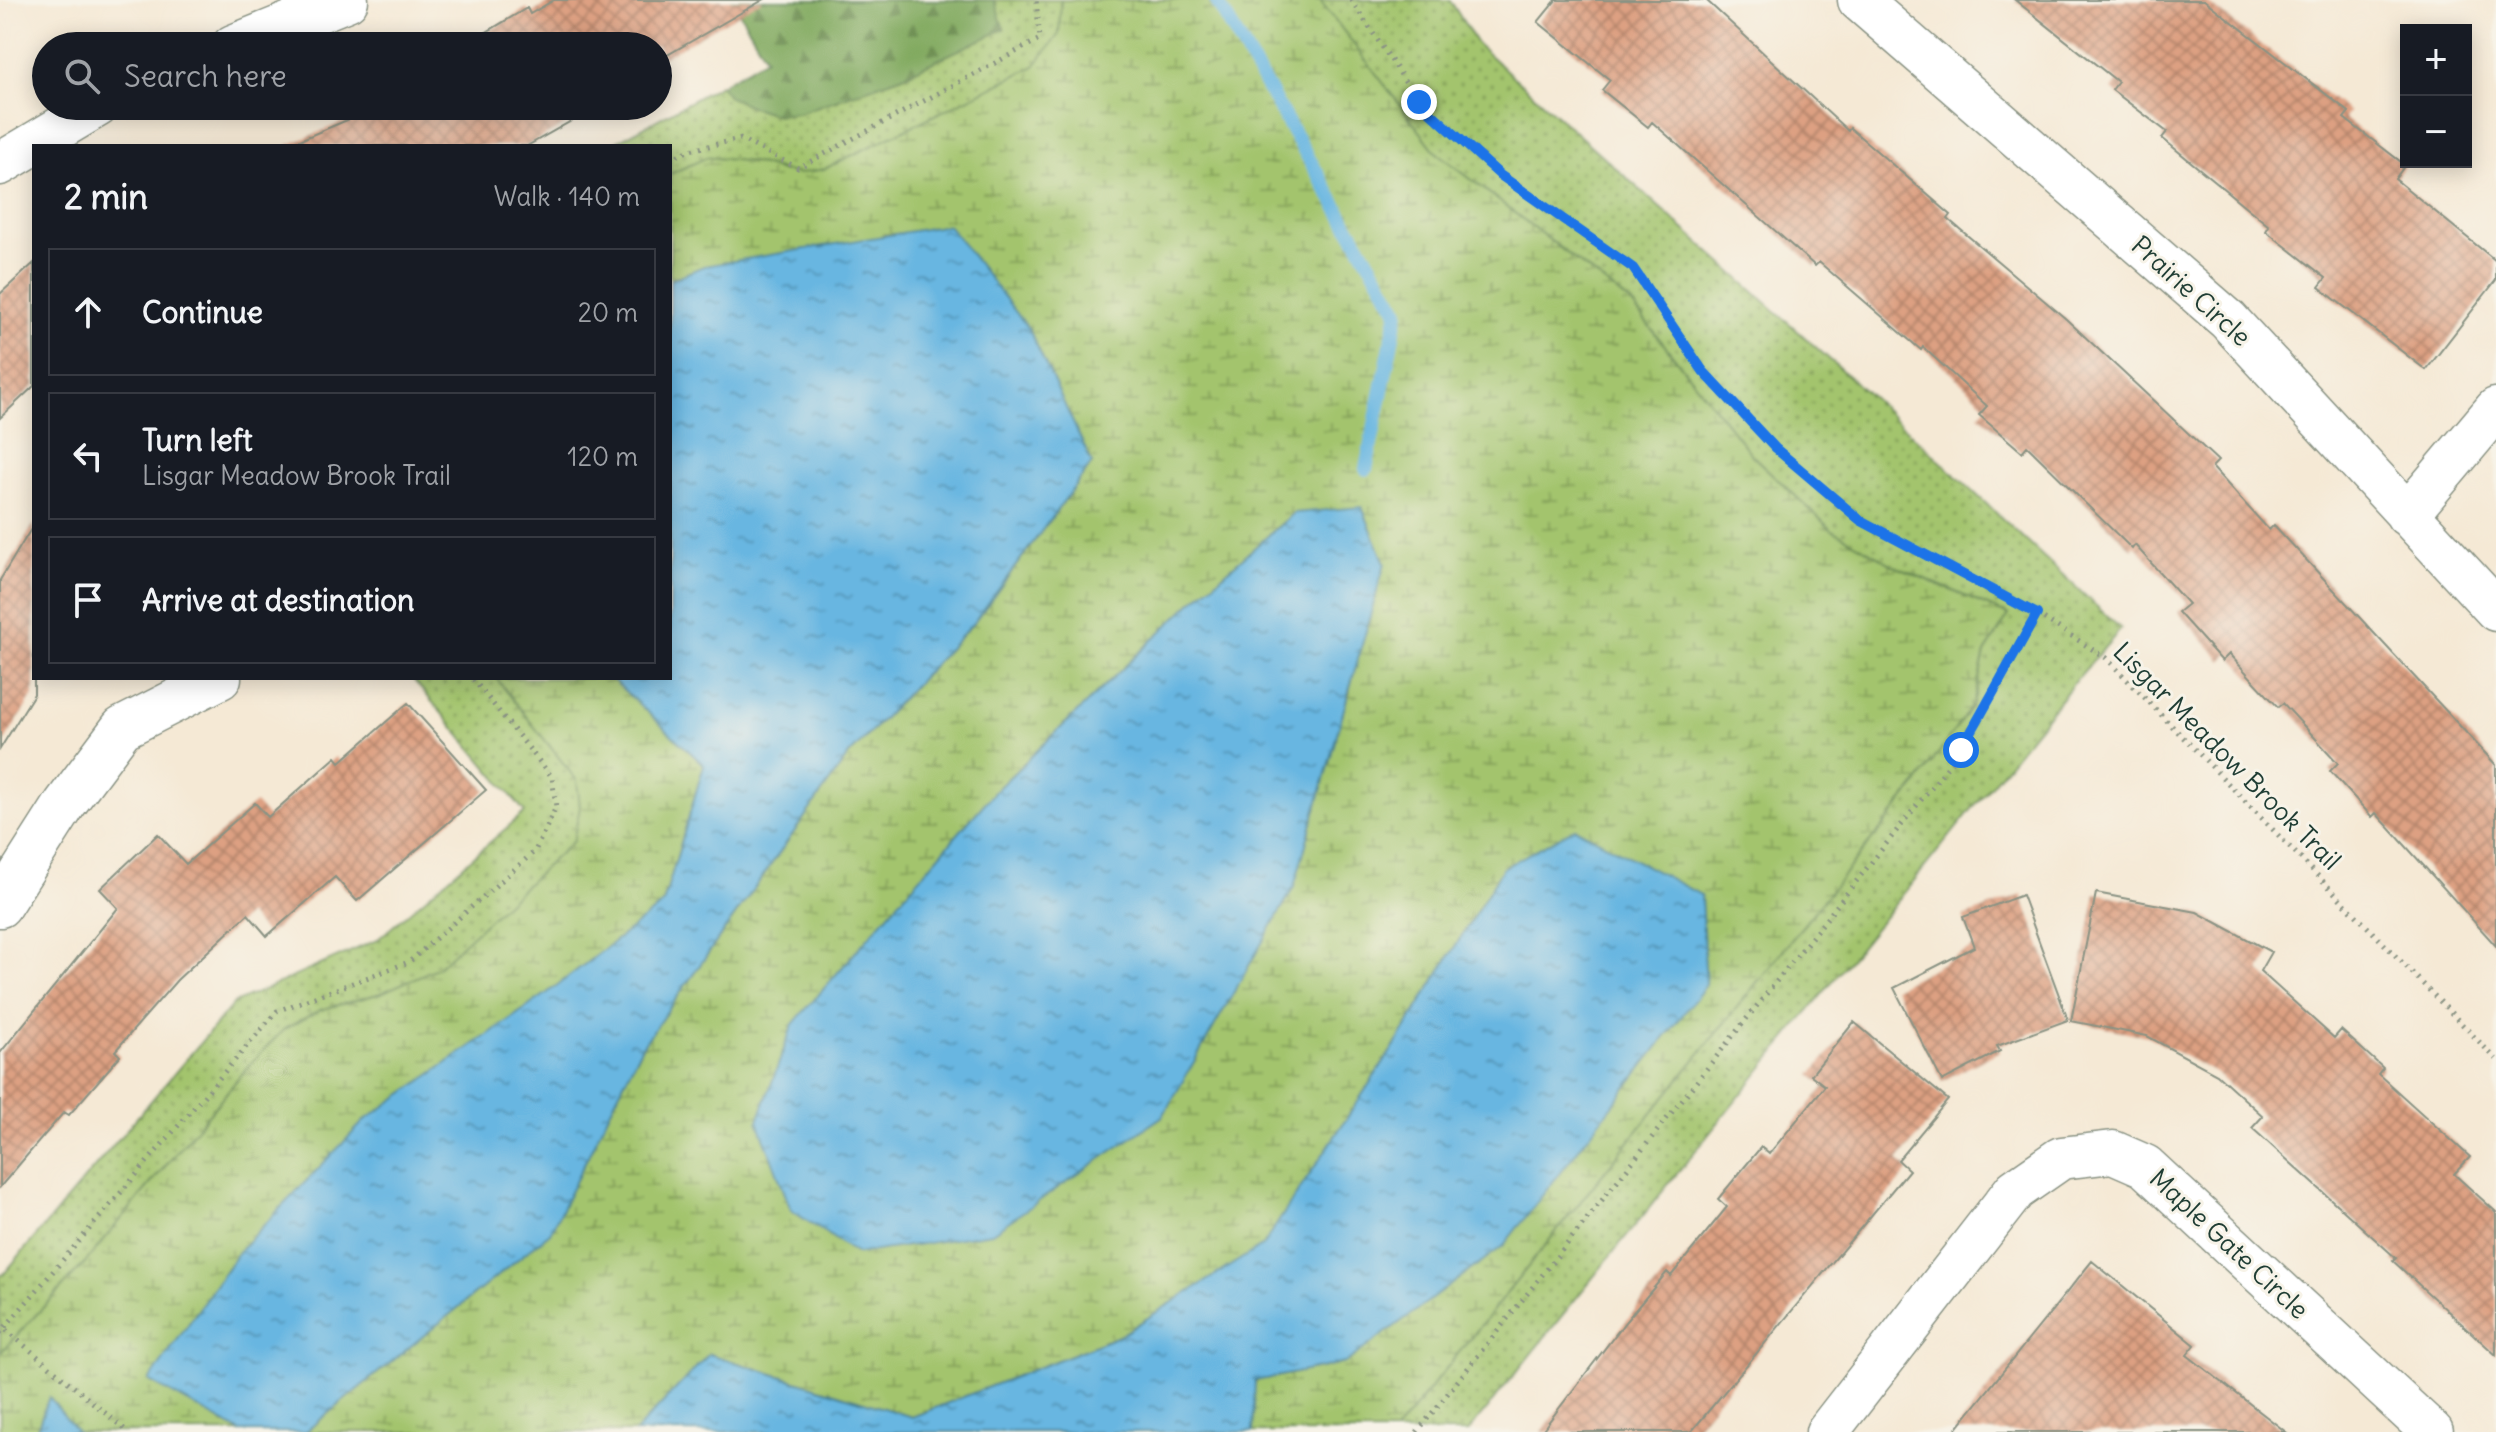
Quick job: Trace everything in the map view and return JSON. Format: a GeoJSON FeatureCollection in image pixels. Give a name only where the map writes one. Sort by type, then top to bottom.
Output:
{"type":"FeatureCollection","features":[{"type":"Feature","properties":{"kind":"street"},"geometry":{"type":"LineString","coordinates":[[268,32],[347,0]]}},
{"type":"Feature","properties":{"kind":"street","name":"Prairie Circle"},"geometry":{"type":"LineString","coordinates":[[1859,0],[2228,320],[2496,610]]}},
{"type":"Feature","properties":{"kind":"street"},"geometry":{"type":"LineString","coordinates":[[33,144],[74,120]]}},
{"type":"Feature","properties":{"kind":"street"},"geometry":{"type":"LineString","coordinates":[[0,164],[32,145]]}},
{"type":"Feature","properties":{"kind":"street"},"geometry":{"type":"LineString","coordinates":[[2407,515],[2496,409]]}},
{"type":"Feature","properties":{"kind":"street"},"geometry":{"type":"LineString","coordinates":[[0,906],[65,804],[122,728],[216,680]]}},
{"type":"Feature","properties":{"kind":"street","name":"Maple Gate Circle"},"geometry":{"type":"LineString","coordinates":[[1827,1432],[2015,1190],[2061,1158],[2113,1152],[2145,1166],[2432,1432]]}},
{"type":"Feature","properties":{"kind":"path"},"geometry":{"type":"LineString","coordinates":[[672,158],[690,150],[740,139],[798,168],[1040,39],[1036,0]]}},
{"type":"Feature","properties":{"kind":"path","name":"Lisgar Meadow Brook Trail"},"geometry":{"type":"LineString","coordinates":[[1351,0],[1419,102],[1500,175],[1633,268],[1703,371],[1775,448],[1860,520],[2037,614],[2106,658],[2496,1059]]}},
{"type":"Feature","properties":{"kind":"path"},"geometry":{"type":"LineString","coordinates":[[1417,1432],[1961,750],[2037,614]]}},
{"type":"Feature","properties":{"kind":"path"},"geometry":{"type":"LineString","coordinates":[[128,1432],[1,1328],[277,1011],[409,962],[535,851],[556,807],[552,777],[474,680]]}},
{"type":"Feature","properties":{"kind":"green space"},"geometry":{"type":"Polygon","coordinates":[[[732,0],[994,0],[1005,29],[901,77],[799,113],[777,115],[729,97],[720,85],[766,58],[732,0]]]}},
{"type":"Feature","properties":{"kind":"green space"},"geometry":{"type":"Polygon","coordinates":[[[994,0],[1061,0],[1059,34],[1035,66],[824,169],[797,174],[752,162],[707,157],[672,173],[672,144],[613,144],[656,120],[672,120],[672,111],[720,85],[729,97],[752,107],[777,115],[799,113],[901,77],[1004,29],[994,0]]]}},
{"type":"Feature","properties":{"kind":"green space"},"geometry":{"type":"Polygon","coordinates":[[[1061,0],[1320,0],[1436,152],[1631,303],[1753,456],[1831,529],[1895,566],[2009,615],[1985,653],[1973,704],[1917,784],[1395,1432],[1253,1432],[1254,1381],[1345,1363],[1503,868],[1399,1039],[1263,1246],[1119,1336],[912,1417],[709,1354],[635,1432],[305,1432],[550,1232],[641,1048],[848,756],[975,621],[1092,463],[704,266],[672,279],[672,173],[707,157],[752,162],[784,172],[1061,0]],[[1294,513],[1191,603],[996,790],[1294,513]]]}},
{"type":"Feature","properties":{"kind":"green space"},"geometry":{"type":"Polygon","coordinates":[[[1320,0],[1450,0],[1477,44],[1866,392],[2121,629],[2077,679],[1468,1432],[1395,1432],[1917,784],[1973,704],[1985,653],[2009,615],[1895,566],[1831,529],[1753,456],[1631,303],[1436,152],[1320,0]]]}},
{"type":"Feature","properties":{"kind":"green space"},"geometry":{"type":"Polygon","coordinates":[[[414,680],[498,680],[577,781],[580,807],[573,841],[437,968],[381,993],[320,1010],[284,1029],[251,1063],[83,1265],[0,1353],[0,1274],[3,1275],[234,1003],[377,940],[525,812],[414,680]]]}},
{"type":"Feature","properties":{"kind":"green space"},"geometry":{"type":"Polygon","coordinates":[[[498,680],[613,680],[704,765],[663,904],[546,994],[149,1380],[241,1432],[77,1432],[49,1397],[36,1432],[0,1432],[0,1353],[83,1265],[251,1063],[284,1029],[320,1010],[381,993],[509,900],[573,841],[577,781],[498,680]]]}},
{"type":"Feature","properties":{"kind":"water"},"geometry":{"type":"Polygon","coordinates":[[[948,225],[1029,329],[1092,463],[975,621],[848,756],[641,1048],[550,1233],[305,1432],[241,1432],[149,1381],[239,1251],[365,1120],[546,994],[663,904],[704,765],[613,680],[672,680],[672,279],[704,266],[948,225]]]}},
{"type":"Feature","properties":{"kind":"water"},"geometry":{"type":"Polygon","coordinates":[[[1362,507],[1385,563],[1294,887],[1163,1116],[992,1233],[857,1254],[791,1210],[758,1121],[793,1024],[996,790],[1191,603],[1294,513],[1362,507]]]}},
{"type":"Feature","properties":{"kind":"water"},"geometry":{"type":"Polygon","coordinates":[[[1575,828],[1701,895],[1706,985],[1503,1246],[1345,1363],[1255,1381],[1253,1432],[635,1432],[709,1354],[912,1417],[1119,1336],[1263,1245],[1399,1039],[1503,868],[1575,828]]]}},
{"type":"Feature","properties":{"kind":"water"},"geometry":{"type":"Polygon","coordinates":[[[49,1397],[77,1432],[36,1432],[49,1397]]]}},
{"type":"Feature","properties":{"kind":"building"},"geometry":{"type":"Polygon","coordinates":[[[554,0],[763,0],[672,52],[672,32],[487,32],[527,8],[530,14],[554,0]]]}},
{"type":"Feature","properties":{"kind":"building"},"geometry":{"type":"Polygon","coordinates":[[[1556,0],[1706,0],[1848,131],[1850,128],[1951,215],[1948,219],[2066,319],[2218,461],[2212,467],[2269,530],[2274,525],[2496,765],[2496,946],[2376,813],[2372,817],[2330,771],[2338,763],[2283,703],[2278,707],[2229,654],[2222,661],[2178,612],[2188,604],[2135,545],[2132,549],[2027,446],[2022,452],[1979,415],[1987,406],[1923,347],[1921,350],[1819,262],[1815,266],[1652,122],[1648,127],[1602,90],[1610,80],[1538,22],[1556,0]]]}},
{"type":"Feature","properties":{"kind":"building"},"geometry":{"type":"Polygon","coordinates":[[[2015,0],[2204,0],[2349,112],[2344,118],[2400,161],[2400,168],[2403,168],[2395,179],[2496,261],[2496,280],[2426,370],[2319,287],[2326,278],[2266,231],[2269,226],[2162,138],[2167,132],[2112,90],[2118,82],[2015,0]]]}},
{"type":"Feature","properties":{"kind":"building"},"geometry":{"type":"Polygon","coordinates":[[[347,120],[573,120],[531,144],[291,144],[347,120]]]}},
{"type":"Feature","properties":{"kind":"building"},"geometry":{"type":"Polygon","coordinates":[[[32,265],[32,388],[0,418],[0,294],[32,265]]]}},
{"type":"Feature","properties":{"kind":"building"},"geometry":{"type":"Polygon","coordinates":[[[32,527],[34,694],[0,749],[0,580],[32,527]]]}},
{"type":"Feature","properties":{"kind":"building"},"geometry":{"type":"Polygon","coordinates":[[[408,703],[486,790],[357,901],[335,877],[267,936],[248,914],[177,980],[115,1051],[120,1056],[69,1115],[64,1112],[0,1187],[0,1053],[118,908],[100,889],[158,834],[186,864],[255,803],[268,817],[336,757],[340,762],[408,703]]]}},
{"type":"Feature","properties":{"kind":"building"},"geometry":{"type":"Polygon","coordinates":[[[2096,893],[2197,912],[2271,952],[2260,971],[2334,1038],[2341,1030],[2383,1068],[2378,1074],[2470,1157],[2454,1174],[2496,1212],[2496,1355],[2393,1261],[2396,1258],[2252,1128],[2263,1116],[2217,1074],[2147,1036],[2071,1021],[2096,893]]]}},
{"type":"Feature","properties":{"kind":"building"},"geometry":{"type":"Polygon","coordinates":[[[2022,895],[2068,1020],[1997,1046],[2000,1051],[1942,1081],[1894,988],[1974,947],[1963,917],[2022,895]]]}},
{"type":"Feature","properties":{"kind":"building"},"geometry":{"type":"Polygon","coordinates":[[[1854,1022],[1948,1100],[1898,1160],[1909,1170],[1691,1432],[1541,1432],[1626,1321],[1667,1272],[1671,1276],[1727,1207],[1718,1199],[1761,1147],[1769,1154],[1825,1086],[1811,1075],[1854,1022]]]}},
{"type":"Feature","properties":{"kind":"building"},"geometry":{"type":"Polygon","coordinates":[[[2092,1261],[2195,1345],[2187,1355],[2286,1432],[1954,1432],[2092,1261]]]}},
{"type":"Feature","properties":{"kind":"waterway"},"geometry":{"type":"LineString","coordinates":[[1216,0],[1398,311],[1366,469]]}},
{"type":"Feature","properties":{"kind":"route"},"geometry":{"type":"LineString","coordinates":[[1419,102],[1500,175],[1633,268],[1703,371],[1775,448],[1860,520],[2037,614],[1961,750]]}}]}
